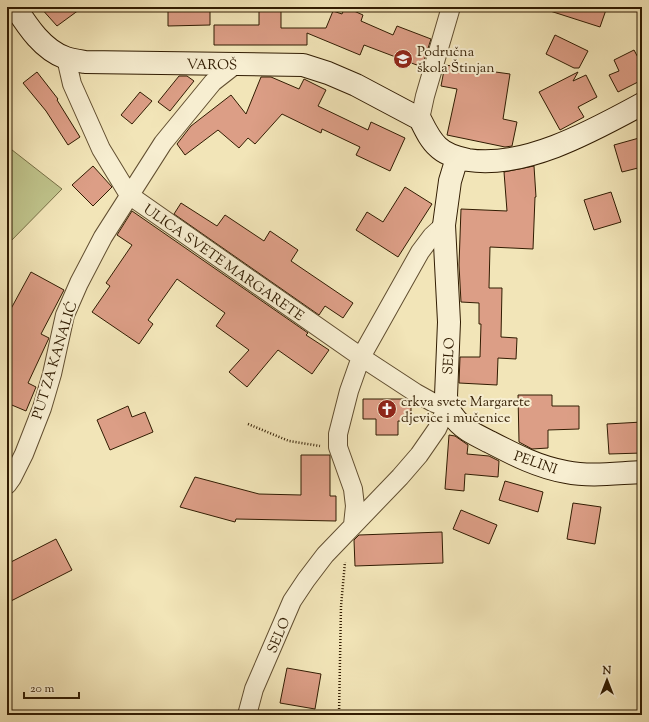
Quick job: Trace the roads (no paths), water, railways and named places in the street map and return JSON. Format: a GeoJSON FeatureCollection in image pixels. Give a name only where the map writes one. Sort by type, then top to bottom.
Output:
{"type":"FeatureCollection","features":[{"type":"Feature","properties":{"kind":"main road","name":"VAROŠ"},"geometry":{"type":"LineString","coordinates":[[15,7],[27,26],[40,40],[66,58],[85,62],[303,65],[328,73],[356,85],[420,119]]}},
{"type":"Feature","properties":{"kind":"main road"},"geometry":{"type":"LineString","coordinates":[[420,119],[425,129],[438,147],[447,154],[457,158],[474,161],[492,161],[515,158],[565,142],[603,125],[642,104]]}},
{"type":"Feature","properties":{"kind":"main road","name":"SELO"},"geometry":{"type":"LineString","coordinates":[[448,407],[447,383],[449,322],[444,225],[450,181],[457,158]]}},
{"type":"Feature","properties":{"kind":"main road","name":"PELINI"},"geometry":{"type":"LineString","coordinates":[[448,407],[452,416],[472,433],[515,456],[544,467],[567,472],[591,474],[642,472]]}},
{"type":"Feature","properties":{"kind":"street"},"geometry":{"type":"LineString","coordinates":[[420,119],[425,96],[451,7]]}},
{"type":"Feature","properties":{"kind":"street","name":"ULICA SVETE MARGARETE"},"geometry":{"type":"LineString","coordinates":[[66,58],[72,84],[101,149],[129,196],[416,393],[448,407]]}},
{"type":"Feature","properties":{"kind":"street","name":"PUT ZA KANALIĆ"},"geometry":{"type":"LineString","coordinates":[[7,485],[24,454],[42,408],[52,374],[65,315],[103,237],[163,143],[199,97],[213,82],[236,64]]}},
{"type":"Feature","properties":{"kind":"street"},"geometry":{"type":"LineString","coordinates":[[353,525],[355,506],[353,489],[338,447],[338,434],[349,392],[362,357],[420,252],[432,236],[444,225]]}},
{"type":"Feature","properties":{"kind":"street","name":"SELO"},"geometry":{"type":"LineString","coordinates":[[247,715],[254,689],[292,601],[325,555],[419,455],[437,429],[448,407]]}},
{"type":"Feature","properties":{"kind":"place","name":"Područna škola Štinjan"},"geometry":{"type":"Point","coordinates":[403,59]}},
{"type":"Feature","properties":{"kind":"place","name":"crkva svete Margarete djevice i mučenice"},"geometry":{"type":"Point","coordinates":[387,409]}}]}
